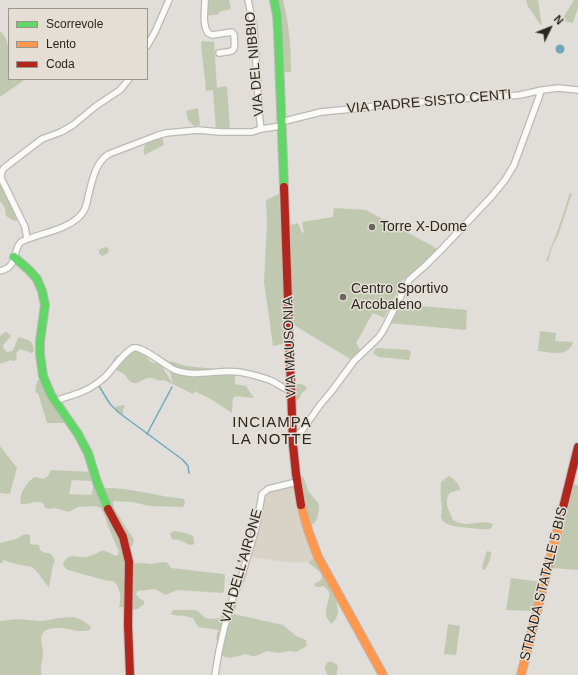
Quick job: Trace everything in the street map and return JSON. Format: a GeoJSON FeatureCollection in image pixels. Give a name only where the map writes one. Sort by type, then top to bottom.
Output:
{"type":"FeatureCollection","features":[{"type":"Feature","properties":{"kind":"main road","name":"VIA MAUSONIA"},"geometry":{"type":"LineString","coordinates":[[274,0],[278,23],[293,435],[295,466],[301,507],[312,544],[383,675]]}},
{"type":"Feature","properties":{"kind":"main road"},"geometry":{"type":"LineString","coordinates":[[14,257],[37,279],[42,291],[45,305],[40,341],[43,376],[51,394],[78,434],[88,453],[103,496],[123,537],[127,551],[129,562],[128,625],[130,675]]}},
{"type":"Feature","properties":{"kind":"main road","name":"STRADA STATALE 5 BIS"},"geometry":{"type":"LineString","coordinates":[[521,675],[578,447]]}},
{"type":"Feature","properties":{"kind":"street"},"geometry":{"type":"LineString","coordinates":[[148,44],[169,0]]}},
{"type":"Feature","properties":{"kind":"street"},"geometry":{"type":"LineString","coordinates":[[205,0],[204,21],[208,34],[212,35],[230,32],[234,35],[234,50],[219,53]]}},
{"type":"Feature","properties":{"kind":"street","name":"VIA DEL NIBBIO"},"geometry":{"type":"LineString","coordinates":[[248,0],[254,28],[261,129]]}},
{"type":"Feature","properties":{"kind":"street"},"geometry":{"type":"LineString","coordinates":[[0,271],[12,264],[18,244],[27,239],[25,227],[0,174],[4,168],[42,139],[61,132],[73,125],[96,106],[120,90],[128,80]]}},
{"type":"Feature","properties":{"kind":"street","name":"VIA PADRE SISTO CENTI"},"geometry":{"type":"LineString","coordinates":[[27,239],[53,231],[79,217],[86,208],[94,175],[104,158],[109,154],[166,133],[198,130],[252,132],[313,113],[363,108],[397,102],[431,102],[460,98],[507,96],[560,88],[578,90]]}},
{"type":"Feature","properties":{"kind":"street"},"geometry":{"type":"LineString","coordinates":[[293,435],[300,432],[354,361],[378,338],[383,331],[408,280],[442,249],[505,180],[514,164],[541,90]]}},
{"type":"Feature","properties":{"kind":"street"},"geometry":{"type":"LineString","coordinates":[[56,401],[83,391],[105,377],[132,348],[145,351],[170,368],[180,371],[197,373],[238,372],[270,380],[291,391]]}},
{"type":"Feature","properties":{"kind":"street","name":"VIA DELL'AIRONE"},"geometry":{"type":"LineString","coordinates":[[215,675],[224,629],[256,528],[262,494],[268,489],[297,482]]}},
{"type":"Feature","properties":{"kind":"shaded area"},"geometry":{"type":"Polygon","coordinates":[[[294,483],[316,559],[308,562],[285,562],[251,557],[257,534],[255,532],[265,491],[294,483]]]}},
{"type":"Feature","properties":{"kind":"green space"},"geometry":{"type":"Polygon","coordinates":[[[207,0],[229,0],[231,9],[219,12],[219,14],[206,16],[207,0]]]}},
{"type":"Feature","properties":{"kind":"green space"},"geometry":{"type":"Polygon","coordinates":[[[278,0],[283,0],[287,18],[291,72],[284,72],[281,15],[278,0]]]}},
{"type":"Feature","properties":{"kind":"green space"},"geometry":{"type":"Polygon","coordinates":[[[526,0],[538,0],[542,26],[529,8],[526,0]]]}},
{"type":"Feature","properties":{"kind":"green space"},"geometry":{"type":"Polygon","coordinates":[[[574,0],[578,0],[578,8],[573,23],[564,21],[565,19],[563,18],[574,0]]]}},
{"type":"Feature","properties":{"kind":"green space"},"geometry":{"type":"Polygon","coordinates":[[[0,31],[4,35],[8,47],[8,80],[23,81],[0,97],[0,31]]]}},
{"type":"Feature","properties":{"kind":"green space"},"geometry":{"type":"Polygon","coordinates":[[[202,41],[214,42],[217,88],[227,86],[230,130],[216,129],[213,90],[206,91],[201,49],[202,41]]]}},
{"type":"Feature","properties":{"kind":"green space"},"geometry":{"type":"Polygon","coordinates":[[[198,108],[200,125],[194,126],[188,120],[186,111],[198,108]]]}},
{"type":"Feature","properties":{"kind":"green space"},"geometry":{"type":"Polygon","coordinates":[[[161,132],[164,145],[144,155],[145,144],[161,132]]]}},
{"type":"Feature","properties":{"kind":"green space"},"geometry":{"type":"Polygon","coordinates":[[[0,186],[5,188],[20,219],[14,221],[6,216],[5,208],[0,201],[0,186]]]}},
{"type":"Feature","properties":{"kind":"green space"},"geometry":{"type":"Polygon","coordinates":[[[570,193],[572,193],[559,233],[548,261],[546,261],[557,232],[570,193]]]}},
{"type":"Feature","properties":{"kind":"green space"},"geometry":{"type":"Polygon","coordinates":[[[279,194],[286,343],[273,346],[264,282],[267,224],[266,200],[279,194]]]}},
{"type":"Feature","properties":{"kind":"green space","name":"Centro Sportivo Arcobaleno"},"geometry":{"type":"Polygon","coordinates":[[[334,208],[366,210],[438,249],[403,280],[384,318],[373,313],[356,343],[361,351],[352,360],[292,324],[290,225],[298,223],[302,233],[304,232],[302,222],[333,217],[334,208]]]}},
{"type":"Feature","properties":{"kind":"green space"},"geometry":{"type":"Polygon","coordinates":[[[104,247],[109,249],[108,253],[102,256],[99,253],[99,250],[104,247]]]}},
{"type":"Feature","properties":{"kind":"green space"},"geometry":{"type":"Polygon","coordinates":[[[398,304],[467,310],[466,330],[388,323],[392,314],[396,314],[397,310],[395,309],[398,304]]]}},
{"type":"Feature","properties":{"kind":"green space"},"geometry":{"type":"Polygon","coordinates":[[[540,331],[556,333],[555,341],[573,342],[571,347],[559,353],[538,351],[540,331]]]}},
{"type":"Feature","properties":{"kind":"green space"},"geometry":{"type":"Polygon","coordinates":[[[5,332],[11,336],[3,346],[7,352],[12,351],[19,337],[30,341],[33,345],[34,351],[32,353],[20,349],[16,353],[16,360],[11,360],[0,364],[0,336],[5,332]]]}},
{"type":"Feature","properties":{"kind":"green space"},"geometry":{"type":"Polygon","coordinates":[[[377,348],[409,350],[411,353],[409,360],[379,357],[373,353],[377,348]]]}},
{"type":"Feature","properties":{"kind":"green space"},"geometry":{"type":"Polygon","coordinates":[[[137,351],[151,362],[161,365],[173,384],[170,372],[170,361],[186,366],[235,371],[235,384],[246,386],[254,398],[236,396],[233,398],[232,413],[209,398],[194,391],[193,394],[164,380],[148,378],[137,383],[133,383],[129,381],[124,374],[116,369],[113,360],[117,355],[124,357],[129,352],[137,351]]]}},
{"type":"Feature","properties":{"kind":"green space"},"geometry":{"type":"Polygon","coordinates":[[[37,381],[42,381],[61,417],[70,423],[47,423],[38,393],[36,393],[37,381]]]}},
{"type":"Feature","properties":{"kind":"green space"},"geometry":{"type":"Polygon","coordinates":[[[294,385],[303,385],[307,389],[302,393],[299,399],[295,401],[294,385]]]}},
{"type":"Feature","properties":{"kind":"green space"},"geometry":{"type":"Polygon","coordinates":[[[124,405],[122,415],[116,410],[115,407],[124,405]]]}},
{"type":"Feature","properties":{"kind":"green space"},"geometry":{"type":"Polygon","coordinates":[[[0,446],[17,468],[10,494],[0,493],[0,446]]]}},
{"type":"Feature","properties":{"kind":"green space"},"geometry":{"type":"Polygon","coordinates":[[[51,470],[93,472],[122,537],[128,562],[128,607],[119,607],[120,593],[114,581],[108,581],[68,570],[63,564],[67,558],[73,556],[86,557],[101,551],[117,556],[119,552],[101,508],[95,506],[78,507],[69,512],[55,508],[45,508],[43,503],[40,502],[21,504],[20,500],[22,493],[29,482],[35,477],[43,479],[48,476],[51,470]],[[72,480],[69,494],[91,495],[93,490],[93,481],[72,480]]]}},
{"type":"Feature","properties":{"kind":"green space"},"geometry":{"type":"Polygon","coordinates":[[[299,476],[304,478],[308,491],[319,504],[317,517],[314,523],[309,527],[299,476]]]}},
{"type":"Feature","properties":{"kind":"green space"},"geometry":{"type":"Polygon","coordinates":[[[449,476],[455,480],[460,488],[460,490],[451,492],[447,499],[447,506],[453,520],[459,523],[467,524],[486,522],[493,524],[491,528],[484,529],[458,527],[449,525],[442,520],[441,482],[449,476]]]}},
{"type":"Feature","properties":{"kind":"green space"},"geometry":{"type":"Polygon","coordinates":[[[571,484],[578,485],[578,570],[551,568],[571,484]]]}},
{"type":"Feature","properties":{"kind":"green space"},"geometry":{"type":"Polygon","coordinates":[[[101,488],[132,490],[184,499],[185,504],[182,507],[149,506],[133,502],[114,501],[114,508],[134,540],[133,545],[128,550],[101,488]]]}},
{"type":"Feature","properties":{"kind":"green space"},"geometry":{"type":"Polygon","coordinates":[[[175,531],[193,536],[194,544],[190,545],[179,540],[172,539],[170,534],[175,531]]]}},
{"type":"Feature","properties":{"kind":"green space"},"geometry":{"type":"Polygon","coordinates":[[[25,534],[30,535],[30,544],[39,545],[40,550],[45,553],[50,553],[55,560],[49,588],[32,567],[3,560],[3,563],[0,563],[0,543],[16,539],[25,534]]]}},
{"type":"Feature","properties":{"kind":"green space"},"geometry":{"type":"Polygon","coordinates":[[[487,551],[491,552],[491,556],[484,570],[482,567],[487,551]]]}},
{"type":"Feature","properties":{"kind":"green space"},"geometry":{"type":"Polygon","coordinates":[[[312,559],[316,560],[336,597],[338,614],[331,624],[326,614],[329,592],[323,586],[315,586],[314,584],[322,578],[318,571],[308,562],[312,559]]]}},
{"type":"Feature","properties":{"kind":"green space"},"geometry":{"type":"Polygon","coordinates":[[[163,562],[168,563],[171,568],[223,574],[225,575],[224,591],[222,593],[178,590],[165,595],[155,589],[138,591],[136,594],[144,601],[144,604],[138,609],[129,610],[130,564],[151,564],[163,562]]]}},
{"type":"Feature","properties":{"kind":"green space"},"geometry":{"type":"Polygon","coordinates":[[[511,578],[542,582],[534,611],[506,610],[511,578]]]}},
{"type":"Feature","properties":{"kind":"green space"},"geometry":{"type":"Polygon","coordinates":[[[234,596],[237,602],[234,614],[283,625],[296,636],[306,640],[307,646],[296,652],[289,651],[279,653],[267,651],[256,656],[246,654],[230,658],[219,654],[234,596]]]}},
{"type":"Feature","properties":{"kind":"green space"},"geometry":{"type":"Polygon","coordinates":[[[173,610],[195,610],[205,618],[210,619],[220,618],[224,612],[227,613],[219,644],[216,637],[219,630],[198,627],[193,618],[172,615],[171,613],[173,610]]]}},
{"type":"Feature","properties":{"kind":"green space"},"geometry":{"type":"Polygon","coordinates":[[[74,617],[91,627],[90,630],[77,631],[56,628],[46,630],[41,638],[43,654],[41,667],[42,675],[0,675],[0,621],[18,619],[40,621],[74,617]]]}},
{"type":"Feature","properties":{"kind":"green space"},"geometry":{"type":"Polygon","coordinates":[[[448,624],[460,626],[456,655],[444,654],[448,624]]]}},
{"type":"Feature","properties":{"kind":"green space"},"geometry":{"type":"Polygon","coordinates":[[[328,662],[333,662],[337,665],[338,668],[336,675],[328,675],[325,667],[328,662]]]}},
{"type":"Feature","properties":{"kind":"water"},"geometry":{"type":"Polygon","coordinates":[[[558,45],[562,45],[564,49],[562,53],[558,53],[556,51],[556,47],[558,45]]]}},
{"type":"Feature","properties":{"kind":"waterway"},"geometry":{"type":"LineString","coordinates":[[99,386],[110,404],[118,412],[183,460],[188,466],[189,473]]}},
{"type":"Feature","properties":{"kind":"waterway"},"geometry":{"type":"LineString","coordinates":[[147,434],[172,387]]}},
{"type":"Feature","properties":{"kind":"traffic: fast"},"geometry":{"type":"LineString","coordinates":[[274,0],[278,31],[284,187]]}},
{"type":"Feature","properties":{"kind":"traffic: fast"},"geometry":{"type":"LineString","coordinates":[[14,257],[37,279],[42,291],[45,305],[40,341],[43,376],[51,395],[78,434],[88,453],[97,482],[108,509]]}},
{"type":"Feature","properties":{"kind":"traffic: slow"},"geometry":{"type":"LineString","coordinates":[[301,505],[318,557],[383,675]]}},
{"type":"Feature","properties":{"kind":"traffic: slow"},"geometry":{"type":"LineString","coordinates":[[521,675],[561,516]]}},
{"type":"Feature","properties":{"kind":"traffic: jam"},"geometry":{"type":"LineString","coordinates":[[284,187],[293,445],[301,505]]}},
{"type":"Feature","properties":{"kind":"traffic: jam"},"geometry":{"type":"LineString","coordinates":[[561,516],[578,447]]}},
{"type":"Feature","properties":{"kind":"traffic: jam"},"geometry":{"type":"LineString","coordinates":[[108,509],[123,537],[129,562],[128,625],[130,675]]}},
{"type":"Feature","properties":{"kind":"place","name":"Torre X-Dome"},"geometry":{"type":"Point","coordinates":[372,227]}},
{"type":"Feature","properties":{"kind":"place","name":"Centro Sportivo Arcobaleno"},"geometry":{"type":"Point","coordinates":[343,297]}},
{"type":"Feature","properties":{"kind":"district","name":"INCIAMPA LA NOTTE"},"geometry":{"type":"Point","coordinates":[272,432]}}]}
